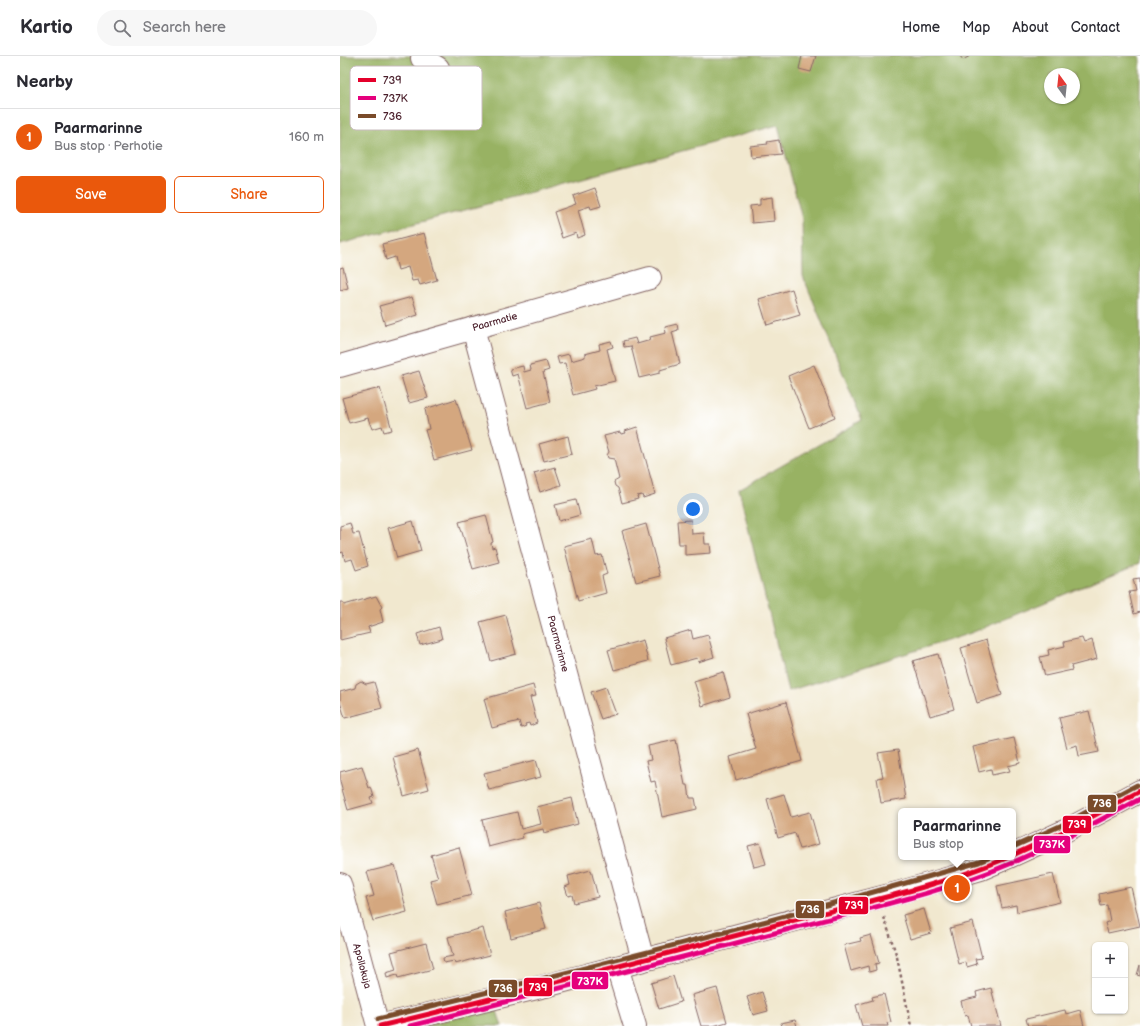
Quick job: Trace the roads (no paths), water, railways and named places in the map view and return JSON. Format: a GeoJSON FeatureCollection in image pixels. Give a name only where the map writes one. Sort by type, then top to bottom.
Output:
{"type":"FeatureCollection","features":[{"type":"Feature","properties":{"kind":"street","name":"Paarmatie"},"geometry":{"type":"LineString","coordinates":[[340,366],[650,278]]}},
{"type":"Feature","properties":{"kind":"street","name":"Paarmarinne"},"geometry":{"type":"LineString","coordinates":[[473,328],[643,960]]}},
{"type":"Feature","properties":{"kind":"street"},"geometry":{"type":"LineString","coordinates":[[1016,854],[1065,831],[1140,791]]}},
{"type":"Feature","properties":{"kind":"street"},"geometry":{"type":"LineString","coordinates":[[379,1026],[617,967],[936,882],[981,869],[1002,860]]}},
{"type":"Feature","properties":{"kind":"street","name":"Apollokuja"},"geometry":{"type":"LineString","coordinates":[[340,884],[379,1026]]}},
{"type":"Feature","properties":{"kind":"street"},"geometry":{"type":"LineString","coordinates":[[617,967],[635,1026]]}},
{"type":"Feature","properties":{"kind":"place","name":"Paarmarinne"},"geometry":{"type":"Point","coordinates":[957,888]}}]}
